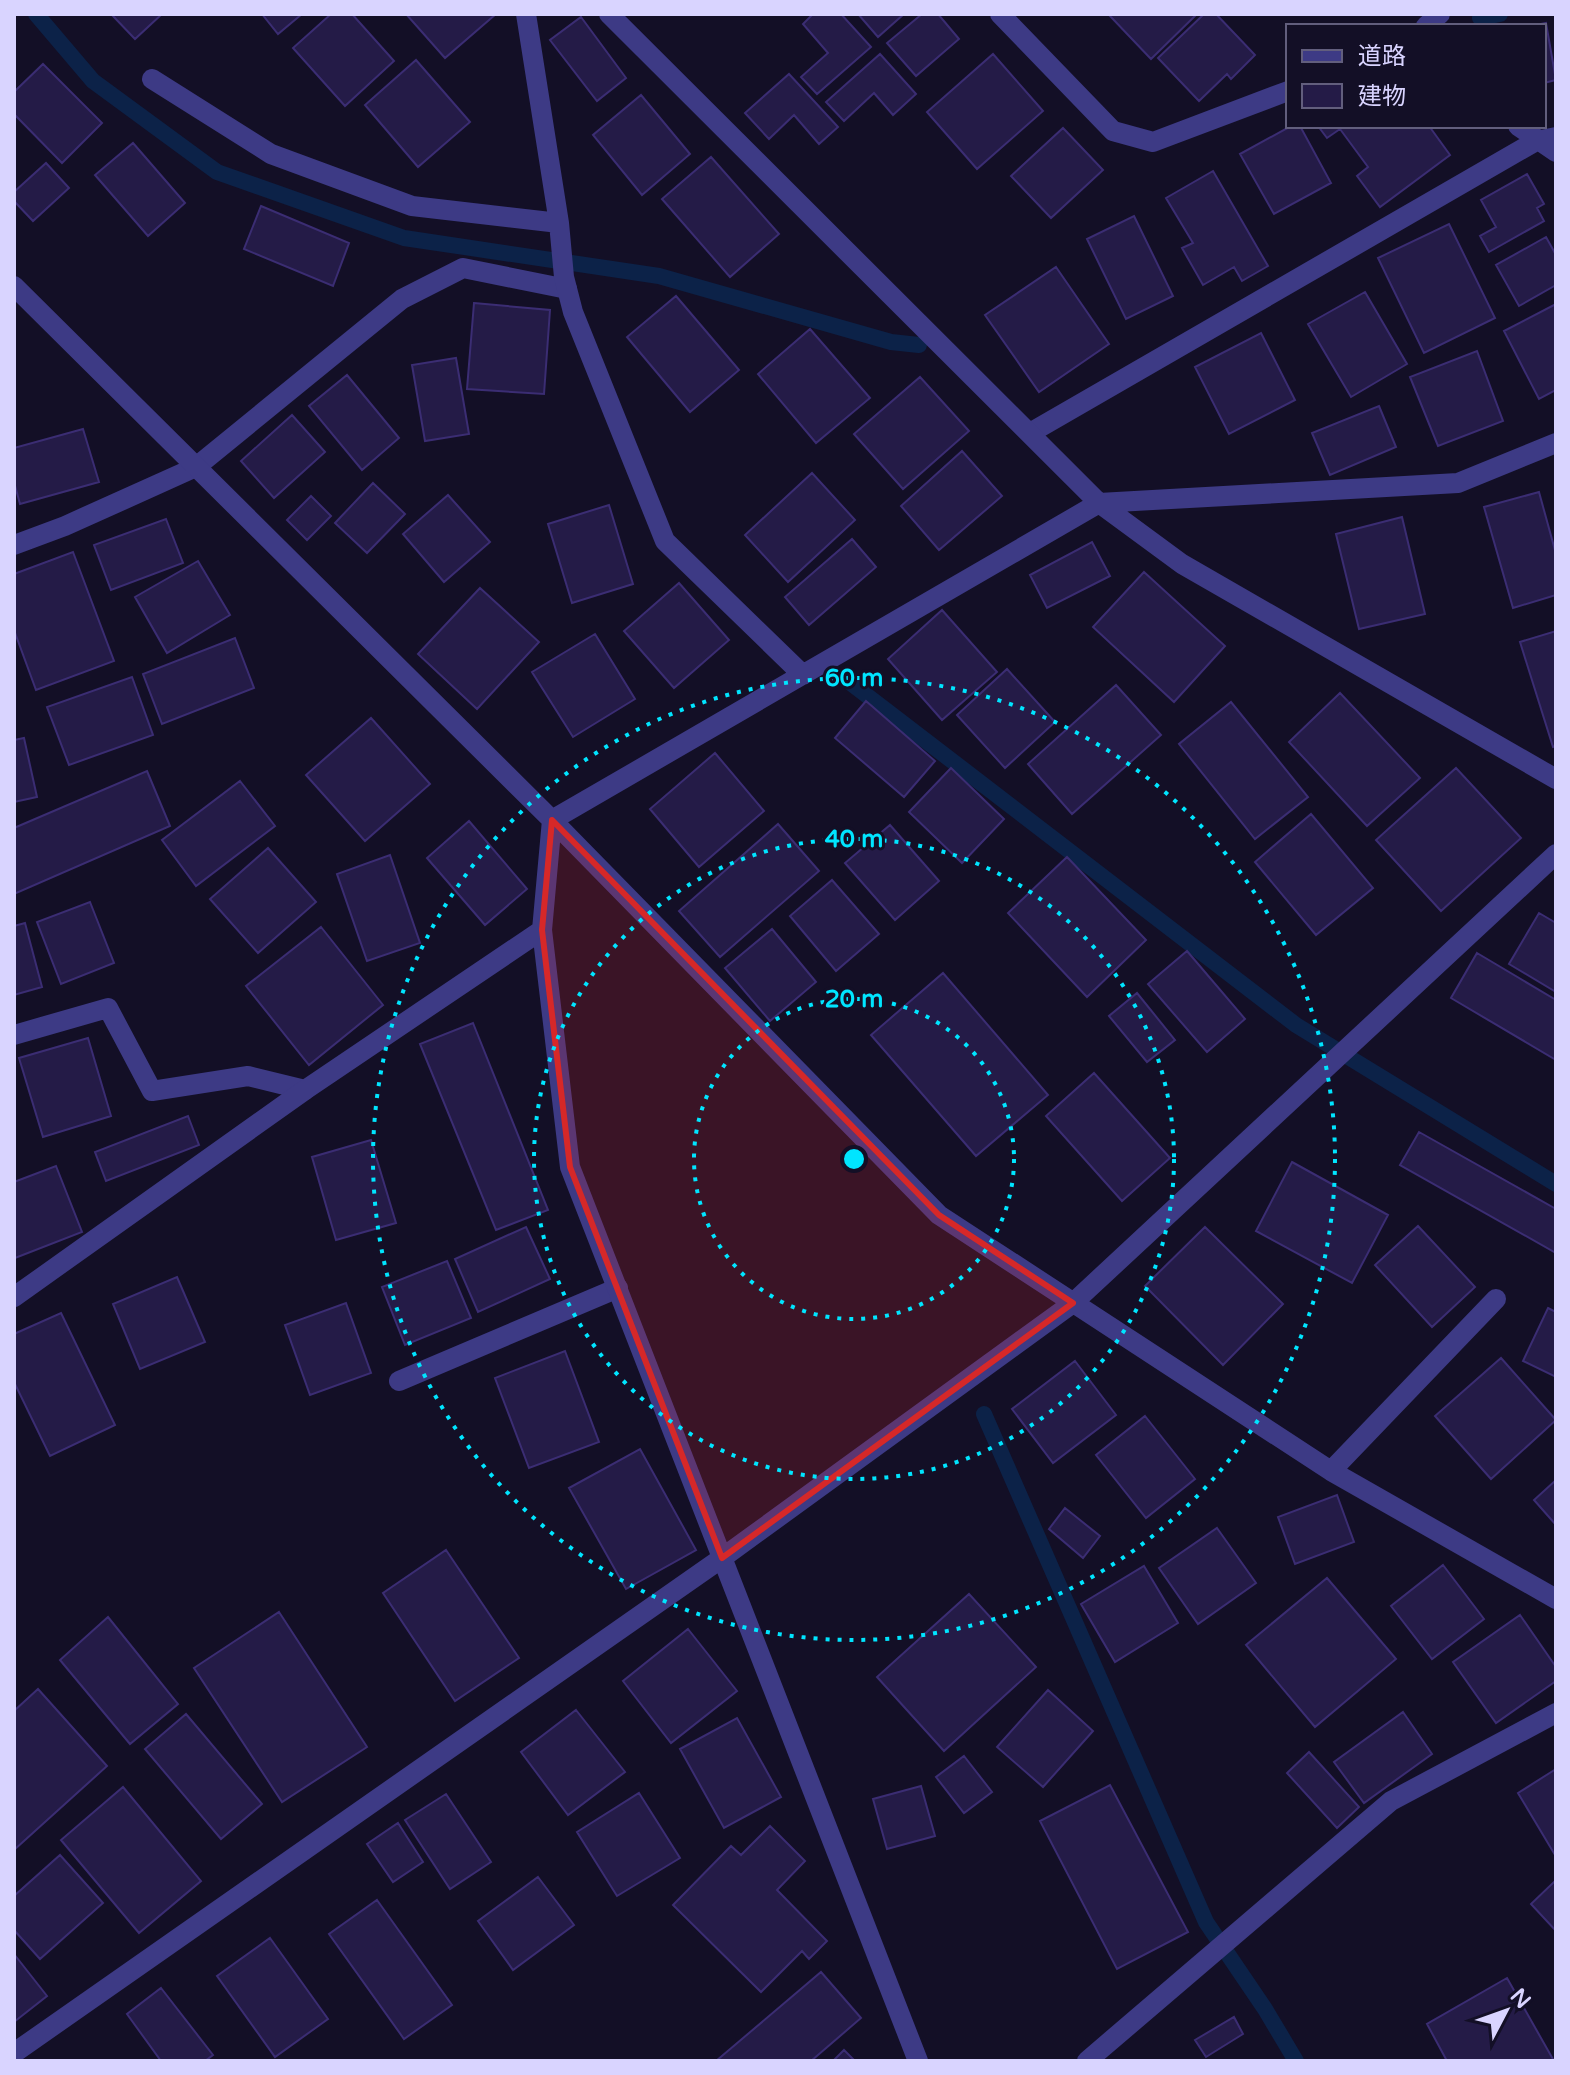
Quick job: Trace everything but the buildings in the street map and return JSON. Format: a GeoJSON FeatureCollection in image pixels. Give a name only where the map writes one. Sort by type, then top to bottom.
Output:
{"type":"FeatureCollection","features":[{"type":"Feature","properties":{"kind":"street"},"geometry":{"type":"LineString","coordinates":[[526,14],[573,312],[665,541],[803,675]]}},
{"type":"Feature","properties":{"kind":"street"},"geometry":{"type":"LineString","coordinates":[[609,14],[1099,503],[1182,564],[1556,779]]}},
{"type":"Feature","properties":{"kind":"street"},"geometry":{"type":"LineString","coordinates":[[1000,14],[1113,131],[1153,142],[1286,92]]}},
{"type":"Feature","properties":{"kind":"street"},"geometry":{"type":"LineString","coordinates":[[152,79],[271,154],[412,206],[560,232]]}},
{"type":"Feature","properties":{"kind":"street"},"geometry":{"type":"LineString","coordinates":[[1522,128],[1546,139],[1556,152]]}},
{"type":"Feature","properties":{"kind":"street"},"geometry":{"type":"LineString","coordinates":[[1030,433],[1546,139]]}},
{"type":"Feature","properties":{"kind":"street"},"geometry":{"type":"LineString","coordinates":[[14,545],[65,526],[196,467],[402,299],[463,268],[566,283]]}},
{"type":"Feature","properties":{"kind":"street"},"geometry":{"type":"LineString","coordinates":[[14,286],[552,820],[939,1215],[1331,1471],[1556,1599]]}},
{"type":"Feature","properties":{"kind":"street"},"geometry":{"type":"LineString","coordinates":[[552,820],[1099,503],[1458,483],[1556,443]]}},
{"type":"Feature","properties":{"kind":"street"},"geometry":{"type":"LineString","coordinates":[[552,820],[542,930],[570,1167],[918,2061]]}},
{"type":"Feature","properties":{"kind":"street"},"geometry":{"type":"LineString","coordinates":[[14,2053],[722,1558],[1073,1303],[1556,854]]}},
{"type":"Feature","properties":{"kind":"street"},"geometry":{"type":"LineString","coordinates":[[14,1297],[305,1090],[542,930]]}},
{"type":"Feature","properties":{"kind":"street"},"geometry":{"type":"LineString","coordinates":[[14,1035],[108,1008],[152,1091],[248,1076],[305,1090]]}},
{"type":"Feature","properties":{"kind":"street"},"geometry":{"type":"LineString","coordinates":[[399,1381],[618,1288]]}},
{"type":"Feature","properties":{"kind":"street"},"geometry":{"type":"LineString","coordinates":[[1331,1471],[1496,1299]]}},
{"type":"Feature","properties":{"kind":"street"},"geometry":{"type":"LineString","coordinates":[[1087,2061],[1391,1801],[1556,1713]]}},
{"type":"Feature","properties":{"kind":"highlighted area"},"geometry":{"type":"Polygon","coordinates":[[[552,820],[939,1215],[1073,1303],[722,1558],[570,1167],[542,930],[552,820]]]}},
{"type":"Feature","properties":{"kind":"waterway"},"geometry":{"type":"LineString","coordinates":[[36,14],[93,81],[217,172],[404,238],[659,276],[891,342],[919,345]]}},
{"type":"Feature","properties":{"kind":"waterway"},"geometry":{"type":"LineString","coordinates":[[1480,18],[1500,14]]}},
{"type":"Feature","properties":{"kind":"waterway"},"geometry":{"type":"LineString","coordinates":[[848,681],[1296,1025],[1556,1184]]}},
{"type":"Feature","properties":{"kind":"waterway"},"geometry":{"type":"LineString","coordinates":[[984,1414],[1206,1922],[1296,2061]]}}]}
